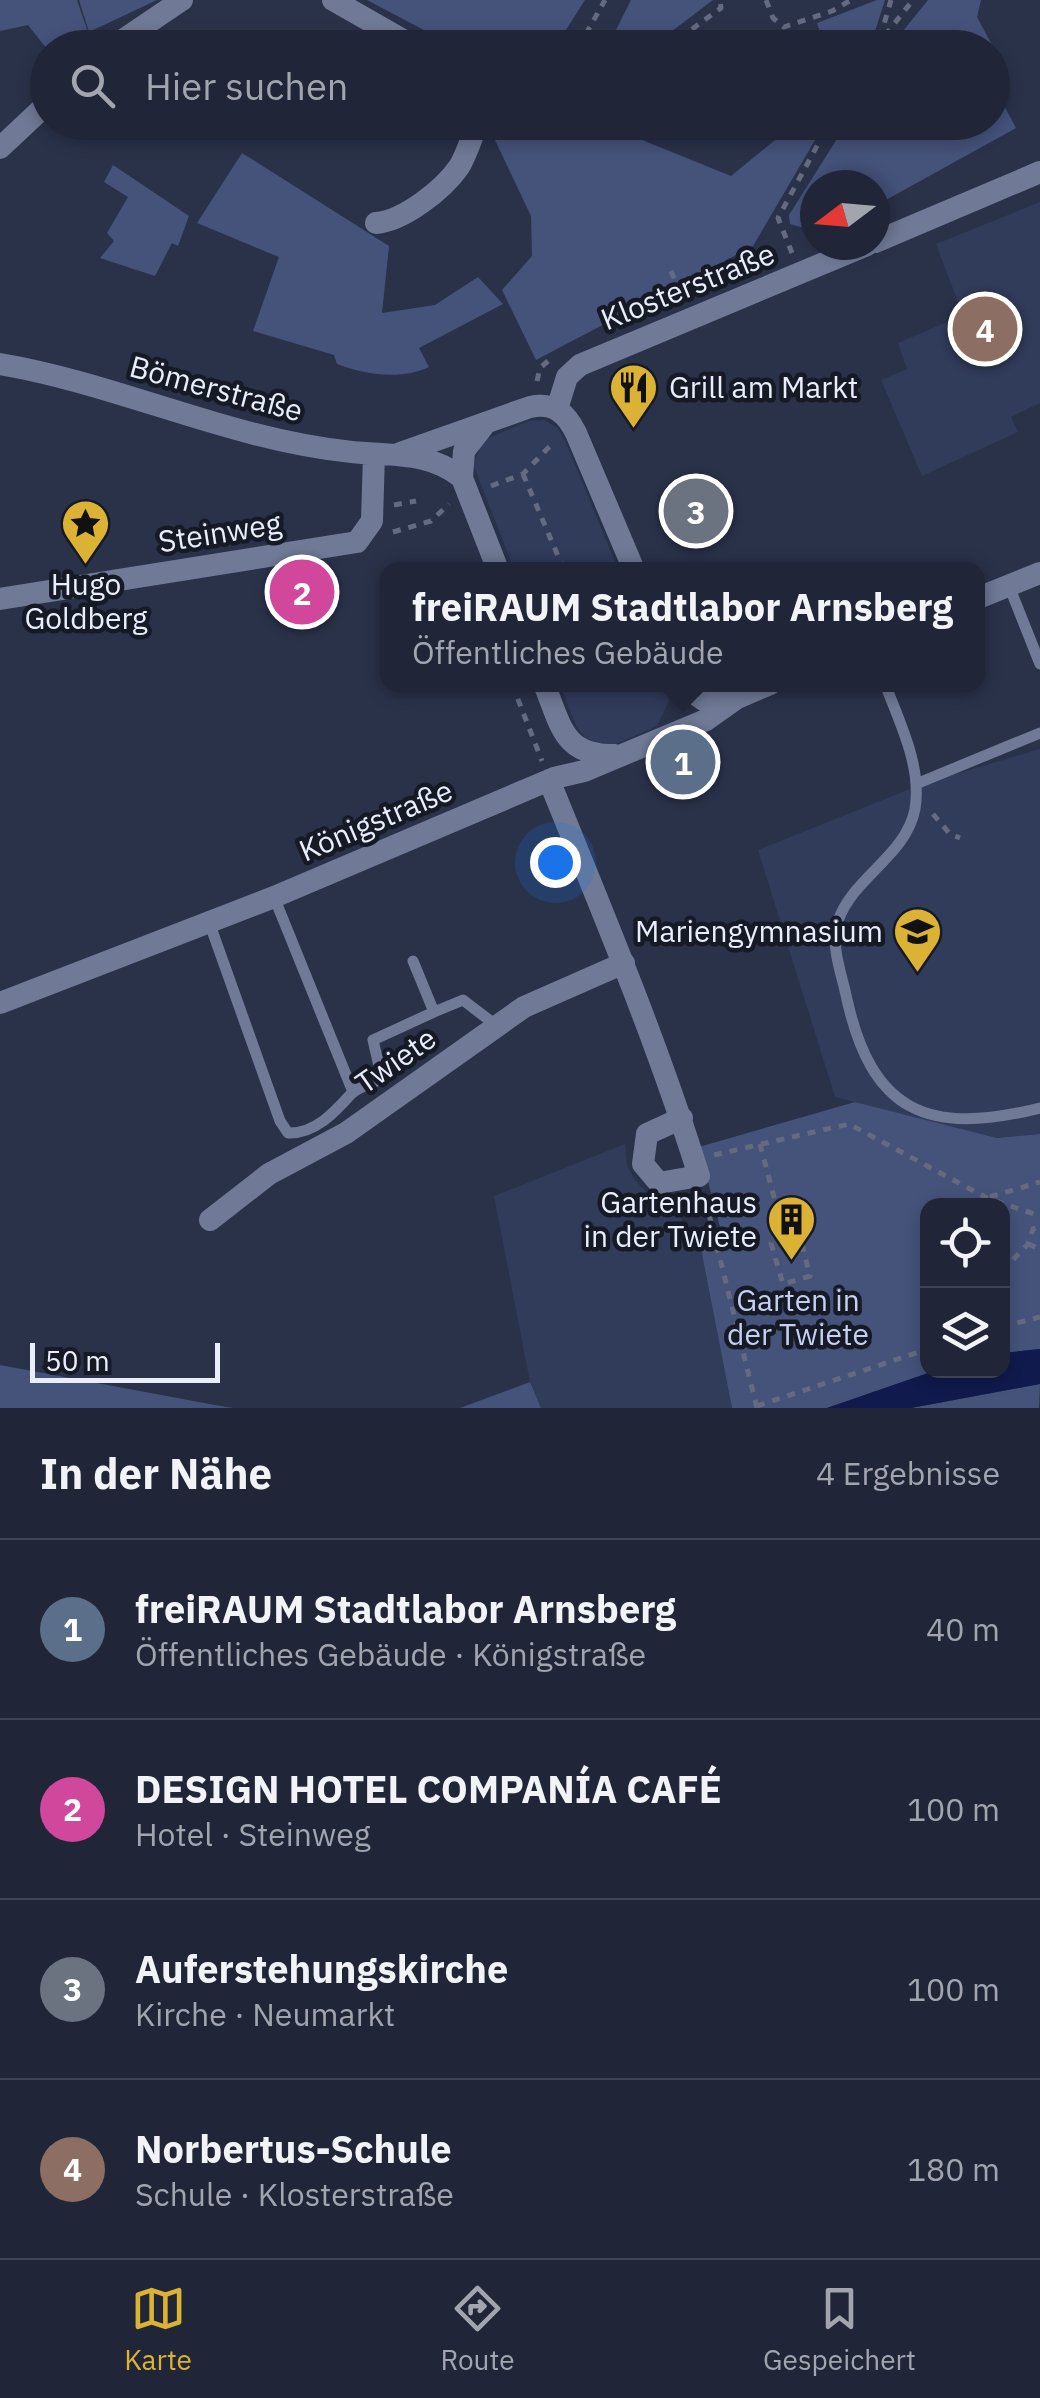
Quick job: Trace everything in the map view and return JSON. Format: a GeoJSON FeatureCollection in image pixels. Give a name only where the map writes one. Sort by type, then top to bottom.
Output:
{"type":"FeatureCollection","features":[{"type":"Feature","properties":{"kind":"street"},"geometry":{"type":"LineString","coordinates":[[138,30],[182,0]]}},
{"type":"Feature","properties":{"kind":"street"},"geometry":{"type":"LineString","coordinates":[[333,0],[386,30]]}},
{"type":"Feature","properties":{"kind":"street"},"geometry":{"type":"LineString","coordinates":[[0,148],[30,120]]}},
{"type":"Feature","properties":{"kind":"street"},"geometry":{"type":"LineString","coordinates":[[376,223],[394,222],[412,212],[458,168],[470,140]]}},
{"type":"Feature","properties":{"kind":"street"},"geometry":{"type":"LineString","coordinates":[[890,236],[1040,172]]}},
{"type":"Feature","properties":{"kind":"street","name":"Klosterstraße"},"geometry":{"type":"LineString","coordinates":[[558,409],[567,377],[580,364],[831,260]]}},
{"type":"Feature","properties":{"kind":"street","name":"Bömerstraße"},"geometry":{"type":"LineString","coordinates":[[0,361],[221,424],[330,449],[431,460],[465,487]]}},
{"type":"Feature","properties":{"kind":"street"},"geometry":{"type":"LineString","coordinates":[[356,542],[372,521],[385,454],[539,405],[558,409],[570,420],[631,562]]}},
{"type":"Feature","properties":{"kind":"street"},"geometry":{"type":"LineString","coordinates":[[488,421],[464,451],[465,487],[495,562]]}},
{"type":"Feature","properties":{"kind":"street","name":"Steinweg"},"geometry":{"type":"LineString","coordinates":[[0,599],[356,542]]}},
{"type":"Feature","properties":{"kind":"street"},"geometry":{"type":"LineString","coordinates":[[985,595],[1040,573]]}},
{"type":"Feature","properties":{"kind":"street"},"geometry":{"type":"LineString","coordinates":[[547,692],[564,732],[566,753],[551,779],[624,963],[682,1118],[697,1168],[669,1184],[659,1182],[642,1164],[647,1134],[682,1118]]}},
{"type":"Feature","properties":{"kind":"street"},"geometry":{"type":"LineString","coordinates":[[668,733],[682,714],[681,692]]}},
{"type":"Feature","properties":{"kind":"street"},"geometry":{"type":"LineString","coordinates":[[691,692],[704,701],[737,698]]}},
{"type":"Feature","properties":{"kind":"street","name":"Königstraße"},"geometry":{"type":"LineString","coordinates":[[0,1004],[274,897],[551,779],[569,776],[706,720],[751,692]]}},
{"type":"Feature","properties":{"kind":"street"},"geometry":{"type":"LineString","coordinates":[[564,732],[585,753],[618,755]]}},
{"type":"Feature","properties":{"kind":"street","name":"Twiete"},"geometry":{"type":"LineString","coordinates":[[210,1220],[269,1174],[346,1134],[524,1007],[624,963]]}},
{"type":"Feature","properties":{"kind":"lane"},"geometry":{"type":"LineString","coordinates":[[1009,586],[1040,664]]}},
{"type":"Feature","properties":{"kind":"lane"},"geometry":{"type":"LineString","coordinates":[[888,692],[909,749],[916,804],[902,840],[846,904],[836,924],[837,954],[858,1043],[879,1082],[909,1106],[927,1113],[968,1121],[1040,1108]]}},
{"type":"Feature","properties":{"kind":"lane"},"geometry":{"type":"LineString","coordinates":[[916,784],[1040,734]]}},
{"type":"Feature","properties":{"kind":"lane"},"geometry":{"type":"LineString","coordinates":[[274,897],[353,1092]]}},
{"type":"Feature","properties":{"kind":"lane"},"geometry":{"type":"LineString","coordinates":[[209,922],[288,1134],[300,1134],[334,1114],[353,1092],[382,1079],[373,1040],[463,1000],[497,1026]]}},
{"type":"Feature","properties":{"kind":"lane"},"geometry":{"type":"LineString","coordinates":[[413,961],[434,1012]]}},
{"type":"Feature","properties":{"kind":"path"},"geometry":{"type":"LineString","coordinates":[[589,30],[606,0]]}},
{"type":"Feature","properties":{"kind":"path"},"geometry":{"type":"LineString","coordinates":[[691,30],[721,8],[720,0]]}},
{"type":"Feature","properties":{"kind":"path"},"geometry":{"type":"LineString","coordinates":[[766,0],[773,18],[784,27],[832,11],[851,0]]}},
{"type":"Feature","properties":{"kind":"path"},"geometry":{"type":"LineString","coordinates":[[881,30],[891,0]]}},
{"type":"Feature","properties":{"kind":"path"},"geometry":{"type":"LineString","coordinates":[[888,30],[913,0]]}},
{"type":"Feature","properties":{"kind":"path"},"geometry":{"type":"LineString","coordinates":[[792,253],[778,218],[820,140]]}},
{"type":"Feature","properties":{"kind":"path"},"geometry":{"type":"LineString","coordinates":[[671,271],[684,300]]}},
{"type":"Feature","properties":{"kind":"path"},"geometry":{"type":"LineString","coordinates":[[356,542],[432,520],[465,487],[523,474],[549,445],[576,433]]}},
{"type":"Feature","properties":{"kind":"path"},"geometry":{"type":"LineString","coordinates":[[523,474],[561,562]]}},
{"type":"Feature","properties":{"kind":"path"},"geometry":{"type":"LineString","coordinates":[[388,506],[416,502]]}},
{"type":"Feature","properties":{"kind":"path"},"geometry":{"type":"LineString","coordinates":[[514,692],[551,779]]}},
{"type":"Feature","properties":{"kind":"path"},"geometry":{"type":"LineString","coordinates":[[916,804],[930,810],[950,834],[960,838]]}},
{"type":"Feature","properties":{"kind":"path"},"geometry":{"type":"LineString","coordinates":[[920,1352],[757,1407],[697,1168],[760,1144],[849,1124],[987,1198],[1040,1182]]}},
{"type":"Feature","properties":{"kind":"path"},"geometry":{"type":"LineString","coordinates":[[760,1144],[787,1246]]}},
{"type":"Feature","properties":{"kind":"path"},"geometry":{"type":"LineString","coordinates":[[1010,1206],[1040,1216]]}},
{"type":"Feature","properties":{"kind":"path"},"geometry":{"type":"LineString","coordinates":[[1010,1263],[1028,1244],[1033,1229],[1040,1227]]}},
{"type":"Feature","properties":{"kind":"path"},"geometry":{"type":"LineString","coordinates":[[796,1232],[800,1237],[809,1270],[806,1280],[786,1284],[781,1280],[771,1244],[775,1237],[784,1234],[796,1232]]}},
{"type":"Feature","properties":{"kind":"path"},"geometry":{"type":"LineString","coordinates":[[1028,1244],[1040,1249]]}},
{"type":"Feature","properties":{"kind":"path"},"geometry":{"type":"LineString","coordinates":[[1010,1325],[1040,1318]]}},
{"type":"Feature","properties":{"kind":"shaded area"},"geometry":{"type":"Polygon","coordinates":[[[1040,202],[1040,403],[1011,417],[1018,432],[922,476],[881,380],[907,369],[898,343],[963,315],[936,244],[1040,202]]]}},
{"type":"Feature","properties":{"kind":"shaded area"},"geometry":{"type":"Polygon","coordinates":[[[544,420],[558,428],[615,562],[511,562],[473,464],[484,440],[529,421],[544,420]]]}},
{"type":"Feature","properties":{"kind":"shaded area"},"geometry":{"type":"Polygon","coordinates":[[[563,692],[667,692],[669,701],[657,726],[614,745],[599,745],[586,739],[576,726],[563,692]]]}},
{"type":"Feature","properties":{"kind":"shaded area","name":"Mariengymnasium"},"geometry":{"type":"Polygon","coordinates":[[[1040,749],[1040,1134],[997,1138],[835,1097],[758,850],[925,783],[1040,749]]]}},
{"type":"Feature","properties":{"kind":"shaded area"},"geometry":{"type":"Polygon","coordinates":[[[625,1144],[627,1166],[636,1181],[646,1192],[677,1198],[687,1242],[699,1239],[732,1408],[541,1408],[530,1382],[494,1196],[625,1144]]]}},
{"type":"Feature","properties":{"kind":"shaded area"},"geometry":{"type":"Polygon","coordinates":[[[1040,1349],[1040,1384],[911,1408],[827,1408],[920,1376],[1010,1378],[1010,1352],[1040,1349]]]}},
{"type":"Feature","properties":{"kind":"green space"},"geometry":{"type":"Polygon","coordinates":[[[0,0],[77,0],[87,30],[32,30],[28,25],[0,31],[0,0]]]}},
{"type":"Feature","properties":{"kind":"green space"},"geometry":{"type":"Polygon","coordinates":[[[79,0],[157,0],[93,30],[88,30],[79,0]]]}},
{"type":"Feature","properties":{"kind":"green space"},"geometry":{"type":"Polygon","coordinates":[[[367,0],[585,0],[566,30],[424,30],[367,0]]]}},
{"type":"Feature","properties":{"kind":"green space"},"geometry":{"type":"Polygon","coordinates":[[[631,0],[713,0],[673,30],[616,30],[631,0]]]}},
{"type":"Feature","properties":{"kind":"green space"},"geometry":{"type":"Polygon","coordinates":[[[885,0],[875,30],[819,30],[817,23],[885,0]]]}},
{"type":"Feature","properties":{"kind":"green space"},"geometry":{"type":"Polygon","coordinates":[[[928,0],[981,0],[977,17],[984,30],[904,30],[928,0]]]}},
{"type":"Feature","properties":{"kind":"green space"},"geometry":{"type":"Polygon","coordinates":[[[495,140],[642,140],[731,176],[775,140],[815,140],[753,246],[536,360],[502,290],[532,256],[531,216],[495,140]]]}},
{"type":"Feature","properties":{"kind":"green space"},"geometry":{"type":"Polygon","coordinates":[[[836,140],[994,140],[890,198],[890,170],[817,170],[836,140]]]}},
{"type":"Feature","properties":{"kind":"green space"},"geometry":{"type":"Polygon","coordinates":[[[242,153],[389,246],[382,313],[435,305],[478,277],[503,304],[419,348],[429,367],[407,374],[348,368],[337,364],[334,355],[253,331],[279,257],[197,223],[242,153]]]}},
{"type":"Feature","properties":{"kind":"green space"},"geometry":{"type":"Polygon","coordinates":[[[113,165],[189,216],[178,246],[172,243],[155,276],[100,258],[114,241],[107,233],[128,197],[104,182],[113,165]]]}},
{"type":"Feature","properties":{"kind":"green space"},"geometry":{"type":"Polygon","coordinates":[[[800,198],[800,227],[790,224],[789,215],[800,198]]]}},
{"type":"Feature","properties":{"kind":"green space","name":"Garten in der Twiete"},"geometry":{"type":"Polygon","coordinates":[[[855,1102],[997,1138],[1040,1134],[1040,1349],[1010,1352],[1010,1198],[920,1198],[920,1376],[827,1408],[732,1408],[699,1239],[721,1231],[699,1147],[855,1102]]]}},
{"type":"Feature","properties":{"kind":"green space"},"geometry":{"type":"Polygon","coordinates":[[[0,1365],[215,1405],[233,1408],[0,1408],[0,1365]]]}},
{"type":"Feature","properties":{"kind":"green space"},"geometry":{"type":"Polygon","coordinates":[[[530,1382],[541,1408],[460,1408],[530,1382]]]}},
{"type":"Feature","properties":{"kind":"green space"},"geometry":{"type":"Polygon","coordinates":[[[1040,1384],[1039,1408],[911,1408],[1040,1384]]]}},
{"type":"Feature","properties":{"kind":"place","name":"Norbertus-Schule"},"geometry":{"type":"Point","coordinates":[985,329]}},
{"type":"Feature","properties":{"kind":"place","name":"Grill am Markt"},"geometry":{"type":"Point","coordinates":[634,430]}},
{"type":"Feature","properties":{"kind":"place","name":"Auferstehungskirche"},"geometry":{"type":"Point","coordinates":[696,511]}},
{"type":"Feature","properties":{"kind":"place","name":"Hugo Goldberg"},"geometry":{"type":"Point","coordinates":[86,566]}},
{"type":"Feature","properties":{"kind":"place","name":"DESIGN HOTEL COMPANÍA CAFÉ"},"geometry":{"type":"Point","coordinates":[302,592]}},
{"type":"Feature","properties":{"kind":"place","name":"freiRAUM Stadtlabor Arnsberg"},"geometry":{"type":"Point","coordinates":[683,762]}},
{"type":"Feature","properties":{"kind":"place","name":"Mariengymnasium"},"geometry":{"type":"Point","coordinates":[918,974]}},
{"type":"Feature","properties":{"kind":"place","name":"Gartenhaus in der Twiete"},"geometry":{"type":"Point","coordinates":[792,1262]}}]}
